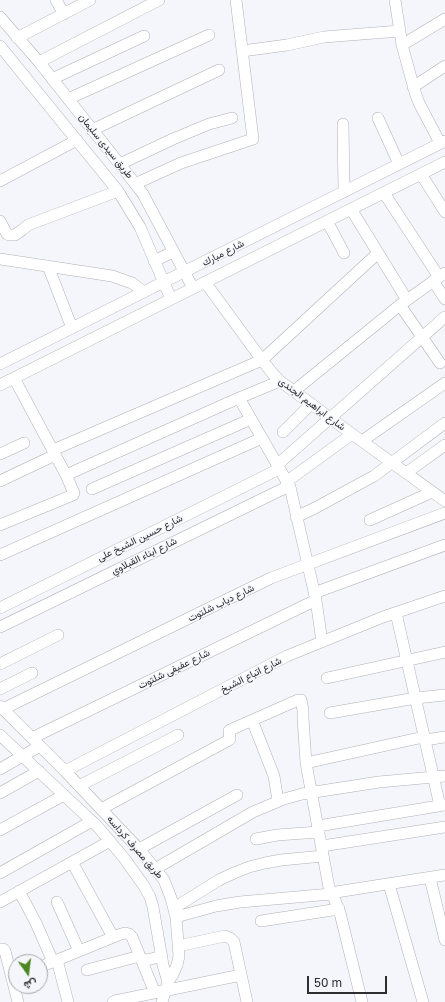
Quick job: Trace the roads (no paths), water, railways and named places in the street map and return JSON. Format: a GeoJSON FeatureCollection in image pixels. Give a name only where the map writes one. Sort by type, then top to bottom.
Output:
{"type":"FeatureCollection","features":[{"type":"Feature","properties":{"kind":"street"},"geometry":{"type":"LineString","coordinates":[[56,0],[64,14]]}},
{"type":"Feature","properties":{"kind":"street"},"geometry":{"type":"LineString","coordinates":[[17,38],[90,0]]}},
{"type":"Feature","properties":{"kind":"street"},"geometry":{"type":"LineString","coordinates":[[38,62],[159,0]]}},
{"type":"Feature","properties":{"kind":"street"},"geometry":{"type":"LineString","coordinates":[[135,184],[181,163],[253,139],[236,0]]}},
{"type":"Feature","properties":{"kind":"street"},"geometry":{"type":"LineString","coordinates":[[394,0],[402,45],[413,87],[419,103],[443,142]]}},
{"type":"Feature","properties":{"kind":"street","name":"طريق سيدى سليمان"},"geometry":{"type":"LineString","coordinates":[[0,17],[52,79],[143,194],[193,288]]}},
{"type":"Feature","properties":{"kind":"street"},"geometry":{"type":"LineString","coordinates":[[402,45],[445,19]]}},
{"type":"Feature","properties":{"kind":"street"},"geometry":{"type":"LineString","coordinates":[[242,51],[287,45],[324,37],[400,31]]}},
{"type":"Feature","properties":{"kind":"street"},"geometry":{"type":"LineString","coordinates":[[68,99],[209,35]]}},
{"type":"Feature","properties":{"kind":"street"},"geometry":{"type":"LineString","coordinates":[[52,79],[144,36]]}},
{"type":"Feature","properties":{"kind":"street","name":"طريق سيدى سليمان"},"geometry":{"type":"LineString","coordinates":[[0,46],[118,191],[140,227],[171,299]]}},
{"type":"Feature","properties":{"kind":"street"},"geometry":{"type":"LineString","coordinates":[[413,87],[445,66]]}},
{"type":"Feature","properties":{"kind":"street"},"geometry":{"type":"LineString","coordinates":[[92,130],[219,70]]}},
{"type":"Feature","properties":{"kind":"street"},"geometry":{"type":"LineString","coordinates":[[120,164],[209,124],[232,118]]}},
{"type":"Feature","properties":{"kind":"street"},"geometry":{"type":"LineString","coordinates":[[378,118],[399,164]]}},
{"type":"Feature","properties":{"kind":"street"},"geometry":{"type":"LineString","coordinates":[[343,124],[344,192]]}},
{"type":"Feature","properties":{"kind":"street"},"geometry":{"type":"LineString","coordinates":[[0,180],[77,140]]}},
{"type":"Feature","properties":{"kind":"street","name":"شارع مبارك"},"geometry":{"type":"LineString","coordinates":[[2,359],[72,328],[443,142]]}},
{"type":"Feature","properties":{"kind":"street","name":"شارع مبارك"},"geometry":{"type":"LineString","coordinates":[[0,385],[445,162]]}},
{"type":"Feature","properties":{"kind":"street"},"geometry":{"type":"LineString","coordinates":[[421,174],[445,212]]}},
{"type":"Feature","properties":{"kind":"street"},"geometry":{"type":"LineString","coordinates":[[0,221],[7,234],[15,235],[28,225],[118,191]]}},
{"type":"Feature","properties":{"kind":"street"},"geometry":{"type":"LineString","coordinates":[[384,193],[439,277],[445,299]]}},
{"type":"Feature","properties":{"kind":"street"},"geometry":{"type":"LineString","coordinates":[[351,209],[378,253],[422,337],[440,363]]}},
{"type":"Feature","properties":{"kind":"street"},"geometry":{"type":"LineString","coordinates":[[327,221],[344,252]]}},
{"type":"Feature","properties":{"kind":"street"},"geometry":{"type":"LineString","coordinates":[[154,261],[173,252]]}},
{"type":"Feature","properties":{"kind":"street"},"geometry":{"type":"LineString","coordinates":[[0,481],[54,453],[262,360],[378,253]]}},
{"type":"Feature","properties":{"kind":"street"},"geometry":{"type":"LineString","coordinates":[[0,259],[116,277],[132,283],[144,292]]}},
{"type":"Feature","properties":{"kind":"street"},"geometry":{"type":"LineString","coordinates":[[48,266],[72,328]]}},
{"type":"Feature","properties":{"kind":"street"},"geometry":{"type":"LineString","coordinates":[[294,391],[403,302],[439,277]]}},
{"type":"Feature","properties":{"kind":"street","name":"شارع ابراهيم الجندى"},"geometry":{"type":"LineString","coordinates":[[205,282],[262,360],[280,381],[445,501]]}},
{"type":"Feature","properties":{"kind":"street","name":"شارع حسين الشيخ على"},"geometry":{"type":"LineString","coordinates":[[0,608],[278,467],[330,418],[444,319]]}},
{"type":"Feature","properties":{"kind":"street"},"geometry":{"type":"LineString","coordinates":[[0,525],[74,494],[66,475],[14,378]]}},
{"type":"Feature","properties":{"kind":"street"},"geometry":{"type":"LineString","coordinates":[[66,475],[280,381]]}},
{"type":"Feature","properties":{"kind":"street"},"geometry":{"type":"LineString","coordinates":[[362,441],[445,383]]}},
{"type":"Feature","properties":{"kind":"street"},"geometry":{"type":"LineString","coordinates":[[239,398],[288,484],[315,596],[322,642]]}},
{"type":"Feature","properties":{"kind":"street"},"geometry":{"type":"LineString","coordinates":[[282,432],[311,404]]}},
{"type":"Feature","properties":{"kind":"street"},"geometry":{"type":"LineString","coordinates":[[92,489],[251,419]]}},
{"type":"Feature","properties":{"kind":"street"},"geometry":{"type":"LineString","coordinates":[[296,517],[374,476],[445,423]]}},
{"type":"Feature","properties":{"kind":"street","name":"شارع ابناء القبلاوي"},"geometry":{"type":"LineString","coordinates":[[0,627],[288,484],[352,434]]}},
{"type":"Feature","properties":{"kind":"street"},"geometry":{"type":"LineString","coordinates":[[0,555],[262,438]]}},
{"type":"Feature","properties":{"kind":"street"},"geometry":{"type":"LineString","coordinates":[[0,454],[24,444]]}},
{"type":"Feature","properties":{"kind":"street"},"geometry":{"type":"LineString","coordinates":[[406,473],[445,445]]}},
{"type":"Feature","properties":{"kind":"street"},"geometry":{"type":"LineString","coordinates":[[370,520],[432,492]]}},
{"type":"Feature","properties":{"kind":"street","name":"شارع دياب شلتوت"},"geometry":{"type":"LineString","coordinates":[[2,708],[271,578],[445,513]]}},
{"type":"Feature","properties":{"kind":"street","name":"شارع عفيفى شلتوت"},"geometry":{"type":"LineString","coordinates":[[0,769],[22,756],[36,742],[315,596],[445,545]]}},
{"type":"Feature","properties":{"kind":"street","name":"شارع اتباع الشيخ"},"geometry":{"type":"LineString","coordinates":[[65,771],[280,660],[383,617],[445,596]]}},
{"type":"Feature","properties":{"kind":"street"},"geometry":{"type":"LineString","coordinates":[[256,839],[443,806],[439,777],[425,740],[396,613]]}},
{"type":"Feature","properties":{"kind":"street"},"geometry":{"type":"LineString","coordinates":[[0,664],[58,635]]}},
{"type":"Feature","properties":{"kind":"street"},"geometry":{"type":"LineString","coordinates":[[327,678],[445,652]]}},
{"type":"Feature","properties":{"kind":"street"},"geometry":{"type":"LineString","coordinates":[[0,689],[32,673]]}},
{"type":"Feature","properties":{"kind":"street"},"geometry":{"type":"LineString","coordinates":[[330,714],[416,698],[445,695]]}},
{"type":"Feature","properties":{"kind":"street"},"geometry":{"type":"LineString","coordinates":[[101,809],[229,740],[229,730],[301,700],[304,710],[303,718],[306,763],[331,893],[339,909],[362,1002]]}},
{"type":"Feature","properties":{"kind":"street","name":"طريق مصرف كرداسه"},"geometry":{"type":"LineString","coordinates":[[2,708],[65,771],[139,849],[164,880],[175,912],[179,956],[177,965],[163,992]]}},
{"type":"Feature","properties":{"kind":"street"},"geometry":{"type":"LineString","coordinates":[[252,720],[274,776],[278,802]]}},
{"type":"Feature","properties":{"kind":"street","name":"طريق مصرف كرداسه"},"geometry":{"type":"LineString","coordinates":[[0,734],[98,827],[124,858],[144,886],[153,907],[162,956],[164,969],[163,992]]}},
{"type":"Feature","properties":{"kind":"street"},"geometry":{"type":"LineString","coordinates":[[79,786],[178,735]]}},
{"type":"Feature","properties":{"kind":"street"},"geometry":{"type":"LineString","coordinates":[[306,763],[419,738],[425,740],[445,736]]}},
{"type":"Feature","properties":{"kind":"street"},"geometry":{"type":"LineString","coordinates":[[0,793],[39,771]]}},
{"type":"Feature","properties":{"kind":"street"},"geometry":{"type":"LineString","coordinates":[[155,869],[252,812],[302,794],[380,782],[439,777]]}},
{"type":"Feature","properties":{"kind":"street"},"geometry":{"type":"LineString","coordinates":[[0,830],[64,795]]}},
{"type":"Feature","properties":{"kind":"street"},"geometry":{"type":"LineString","coordinates":[[139,849],[237,795]]}},
{"type":"Feature","properties":{"kind":"street"},"geometry":{"type":"LineString","coordinates":[[0,873],[92,821]]}},
{"type":"Feature","properties":{"kind":"street"},"geometry":{"type":"LineString","coordinates":[[175,912],[219,880],[249,867],[445,827]]}},
{"type":"Feature","properties":{"kind":"street"},"geometry":{"type":"LineString","coordinates":[[0,902],[110,841]]}},
{"type":"Feature","properties":{"kind":"street"},"geometry":{"type":"LineString","coordinates":[[72,862],[113,937]]}},
{"type":"Feature","properties":{"kind":"street"},"geometry":{"type":"LineString","coordinates":[[175,912],[240,902],[331,893],[445,875]]}},
{"type":"Feature","properties":{"kind":"street"},"geometry":{"type":"LineString","coordinates":[[430,878],[445,940]]}},
{"type":"Feature","properties":{"kind":"street"},"geometry":{"type":"LineString","coordinates":[[389,884],[423,1002]]}},
{"type":"Feature","properties":{"kind":"street"},"geometry":{"type":"LineString","coordinates":[[19,891],[55,961],[68,1002]]}},
{"type":"Feature","properties":{"kind":"street"},"geometry":{"type":"LineString","coordinates":[[57,902],[79,951]]}},
{"type":"Feature","properties":{"kind":"street"},"geometry":{"type":"LineString","coordinates":[[261,921],[339,909]]}},
{"type":"Feature","properties":{"kind":"street"},"geometry":{"type":"LineString","coordinates":[[48,964],[125,933],[132,937],[141,959],[163,992]]}},
{"type":"Feature","properties":{"kind":"street"},"geometry":{"type":"LineString","coordinates":[[178,946],[228,936],[234,942],[247,1002]]}},
{"type":"Feature","properties":{"kind":"street"},"geometry":{"type":"LineString","coordinates":[[3,950],[8,963]]}},
{"type":"Feature","properties":{"kind":"street"},"geometry":{"type":"LineString","coordinates":[[87,970],[136,957],[147,960],[162,956]]}},
{"type":"Feature","properties":{"kind":"street"},"geometry":{"type":"LineString","coordinates":[[113,1002],[241,975]]}}]}
